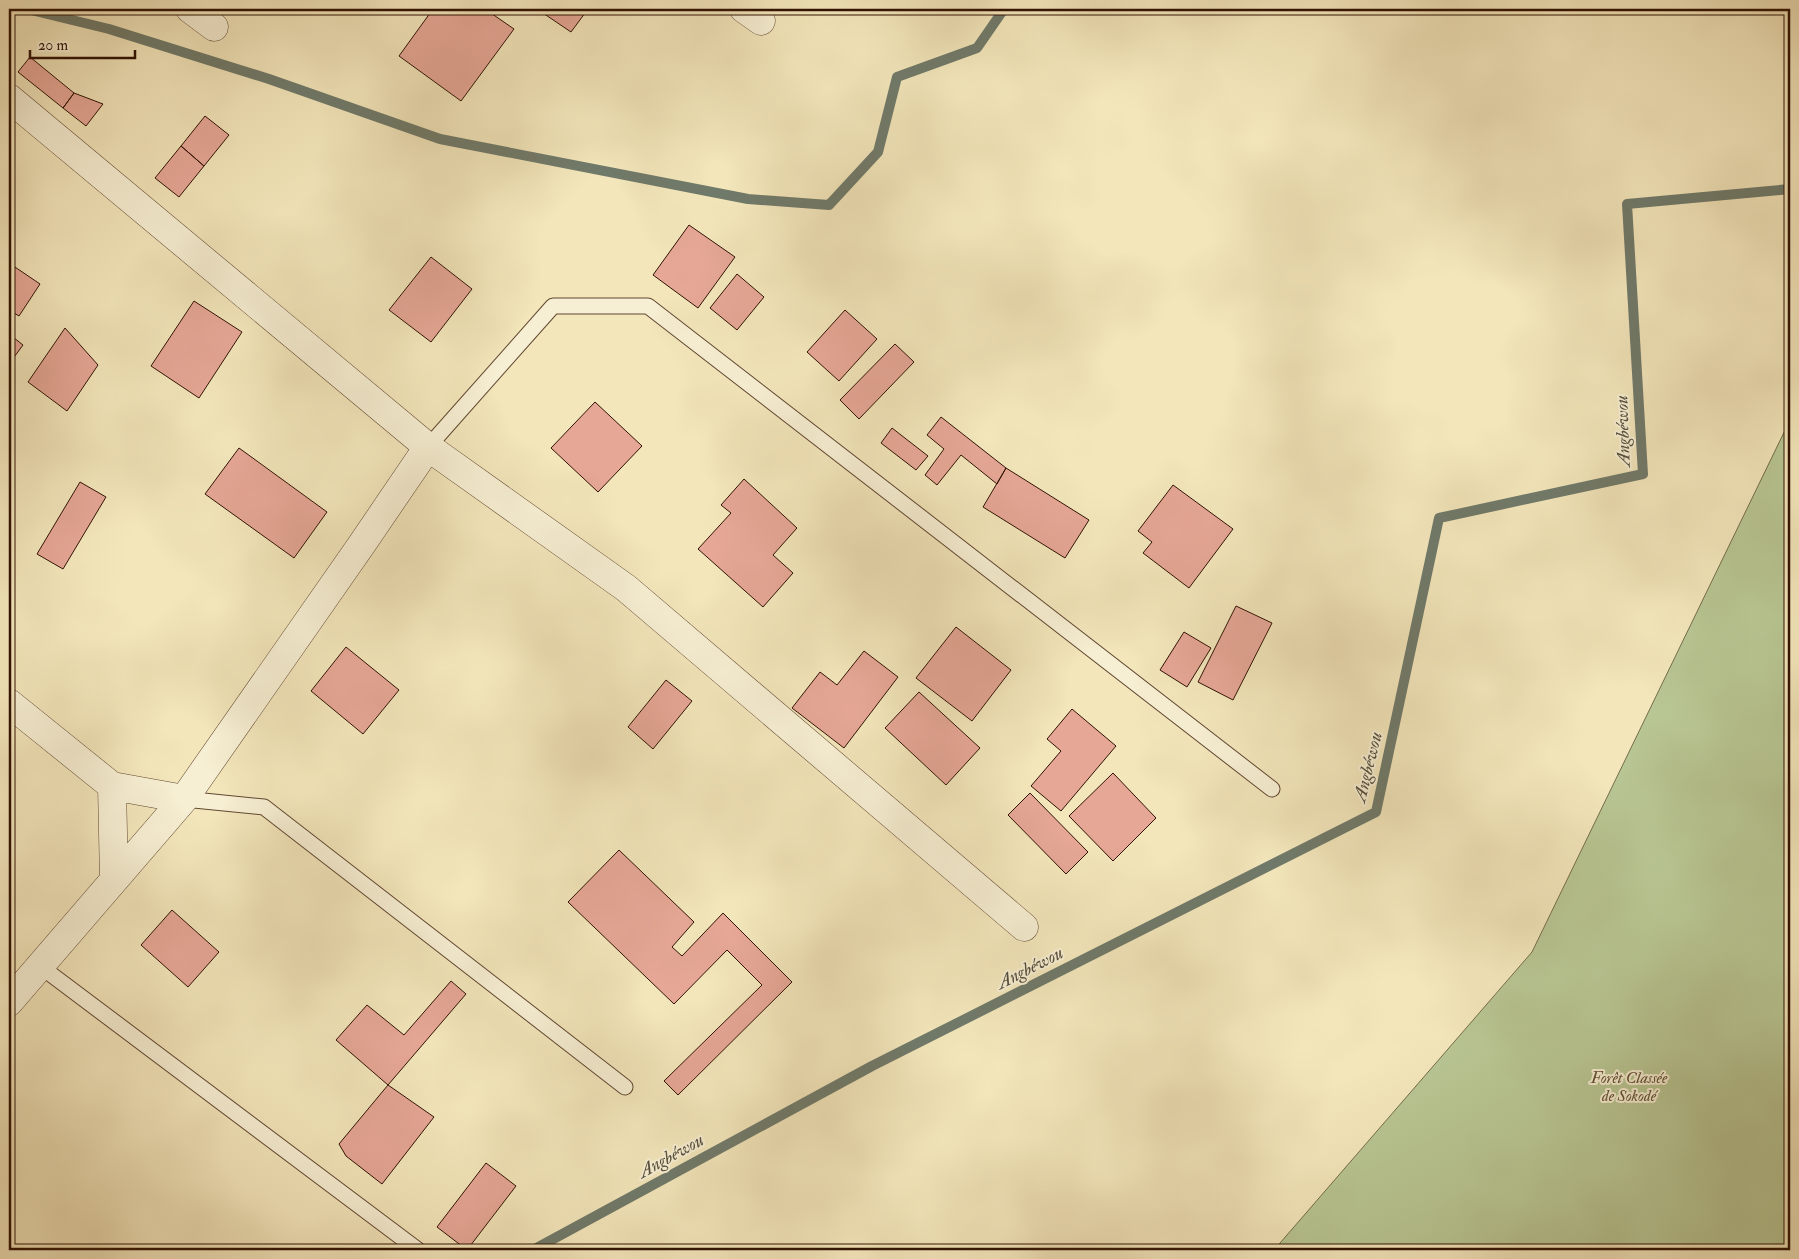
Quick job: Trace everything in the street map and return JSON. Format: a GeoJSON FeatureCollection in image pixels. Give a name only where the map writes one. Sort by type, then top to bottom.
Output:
{"type":"FeatureCollection","features":[{"type":"Feature","properties":{"kind":"street"},"geometry":{"type":"LineString","coordinates":[[190,9],[214,27]]}},
{"type":"Feature","properties":{"kind":"street"},"geometry":{"type":"LineString","coordinates":[[9,98],[428,446],[626,588],[1024,928]]}},
{"type":"Feature","properties":{"kind":"street"},"geometry":{"type":"LineString","coordinates":[[9,1001],[184,799],[428,446]]}},
{"type":"Feature","properties":{"kind":"street"},"geometry":{"type":"LineString","coordinates":[[9,703],[112,786],[184,799]]}},
{"type":"Feature","properties":{"kind":"street"},"geometry":{"type":"LineString","coordinates":[[112,786],[114,880]]}},
{"type":"Feature","properties":{"kind":"lane"},"geometry":{"type":"LineString","coordinates":[[428,446],[553,306],[648,306],[1272,789]]}},
{"type":"Feature","properties":{"kind":"lane"},"geometry":{"type":"LineString","coordinates":[[184,799],[264,807],[625,1088]]}},
{"type":"Feature","properties":{"kind":"lane"},"geometry":{"type":"LineString","coordinates":[[40,966],[418,1250]]}},
{"type":"Feature","properties":{"kind":"green space","name":"Forêt Classée de Sokodé"},"geometry":{"type":"Polygon","coordinates":[[[1790,420],[1790,1250],[1274,1250],[1532,952],[1790,420]]]}},
{"type":"Feature","properties":{"kind":"building"},"geometry":{"type":"Polygon","coordinates":[[[433,9],[485,9],[514,29],[461,101],[399,56],[433,9]]]}},
{"type":"Feature","properties":{"kind":"building"},"geometry":{"type":"Polygon","coordinates":[[[537,9],[588,9],[571,32],[537,9]]]}},
{"type":"Feature","properties":{"kind":"building"},"geometry":{"type":"Polygon","coordinates":[[[30,57],[74,93],[63,108],[18,72],[30,57]]]}},
{"type":"Feature","properties":{"kind":"building"},"geometry":{"type":"Polygon","coordinates":[[[74,93],[103,104],[86,126],[63,108],[74,93]]]}},
{"type":"Feature","properties":{"kind":"building"},"geometry":{"type":"Polygon","coordinates":[[[205,116],[229,135],[204,166],[181,146],[205,116]]]}},
{"type":"Feature","properties":{"kind":"building"},"geometry":{"type":"Polygon","coordinates":[[[181,146],[204,166],[179,197],[155,178],[181,146]]]}},
{"type":"Feature","properties":{"kind":"building"},"geometry":{"type":"Polygon","coordinates":[[[689,225],[735,257],[698,308],[653,275],[689,225]]]}},
{"type":"Feature","properties":{"kind":"building"},"geometry":{"type":"Polygon","coordinates":[[[431,257],[472,289],[431,342],[389,310],[431,257]]]}},
{"type":"Feature","properties":{"kind":"building"},"geometry":{"type":"Polygon","coordinates":[[[9,263],[40,284],[19,316],[9,310],[9,263]]]}},
{"type":"Feature","properties":{"kind":"building"},"geometry":{"type":"Polygon","coordinates":[[[737,274],[764,297],[737,330],[710,308],[737,274]]]}},
{"type":"Feature","properties":{"kind":"building"},"geometry":{"type":"Polygon","coordinates":[[[194,301],[242,332],[199,398],[151,366],[194,301]]]}},
{"type":"Feature","properties":{"kind":"building"},"geometry":{"type":"Polygon","coordinates":[[[845,310],[877,339],[839,381],[807,352],[845,310]]]}},
{"type":"Feature","properties":{"kind":"building"},"geometry":{"type":"Polygon","coordinates":[[[65,328],[98,365],[67,411],[28,382],[65,328]]]}},
{"type":"Feature","properties":{"kind":"building"},"geometry":{"type":"Polygon","coordinates":[[[9,334],[23,345],[9,364],[9,334]]]}},
{"type":"Feature","properties":{"kind":"building"},"geometry":{"type":"Polygon","coordinates":[[[895,344],[914,362],[859,419],[840,400],[895,344]]]}},
{"type":"Feature","properties":{"kind":"building"},"geometry":{"type":"Polygon","coordinates":[[[595,402],[642,446],[598,492],[551,448],[595,402]]]}},
{"type":"Feature","properties":{"kind":"building"},"geometry":{"type":"Polygon","coordinates":[[[941,417],[1006,468],[997,484],[961,455],[937,485],[925,475],[944,449],[927,435],[941,417]]]}},
{"type":"Feature","properties":{"kind":"building"},"geometry":{"type":"Polygon","coordinates":[[[892,428],[928,456],[916,470],[881,443],[892,428]]]}},
{"type":"Feature","properties":{"kind":"building"},"geometry":{"type":"Polygon","coordinates":[[[239,448],[327,512],[294,558],[205,494],[239,448]]]}},
{"type":"Feature","properties":{"kind":"building"},"geometry":{"type":"Polygon","coordinates":[[[1006,468],[1089,520],[1065,558],[983,507],[1006,468]]]}},
{"type":"Feature","properties":{"kind":"building"},"geometry":{"type":"Polygon","coordinates":[[[744,479],[797,528],[773,555],[793,573],[763,607],[698,549],[731,513],[721,505],[744,479]]]}},
{"type":"Feature","properties":{"kind":"building"},"geometry":{"type":"Polygon","coordinates":[[[80,482],[106,497],[63,569],[37,554],[80,482]]]}},
{"type":"Feature","properties":{"kind":"building"},"geometry":{"type":"Polygon","coordinates":[[[1173,485],[1233,529],[1189,588],[1143,553],[1152,542],[1138,531],[1173,485]]]}},
{"type":"Feature","properties":{"kind":"building"},"geometry":{"type":"Polygon","coordinates":[[[1236,606],[1272,623],[1233,700],[1198,682],[1236,606]]]}},
{"type":"Feature","properties":{"kind":"building"},"geometry":{"type":"Polygon","coordinates":[[[956,627],[1011,670],[972,721],[916,678],[956,627]]]}},
{"type":"Feature","properties":{"kind":"building"},"geometry":{"type":"Polygon","coordinates":[[[1184,632],[1211,648],[1187,687],[1160,670],[1184,632]]]}},
{"type":"Feature","properties":{"kind":"building"},"geometry":{"type":"Polygon","coordinates":[[[346,647],[399,690],[363,734],[311,691],[346,647]]]}},
{"type":"Feature","properties":{"kind":"building"},"geometry":{"type":"Polygon","coordinates":[[[864,651],[898,677],[844,748],[792,708],[820,672],[837,685],[864,651]]]}},
{"type":"Feature","properties":{"kind":"building"},"geometry":{"type":"Polygon","coordinates":[[[666,680],[692,701],[653,749],[628,727],[666,680]]]}},
{"type":"Feature","properties":{"kind":"building"},"geometry":{"type":"Polygon","coordinates":[[[919,692],[980,748],[946,785],[885,728],[919,692]]]}},
{"type":"Feature","properties":{"kind":"building"},"geometry":{"type":"Polygon","coordinates":[[[1072,709],[1116,746],[1061,811],[1031,786],[1061,751],[1047,739],[1072,709]]]}},
{"type":"Feature","properties":{"kind":"building"},"geometry":{"type":"Polygon","coordinates":[[[1113,773],[1156,818],[1113,861],[1069,816],[1113,773]]]}},
{"type":"Feature","properties":{"kind":"building"},"geometry":{"type":"Polygon","coordinates":[[[1030,793],[1088,852],[1066,874],[1008,815],[1030,793]]]}},
{"type":"Feature","properties":{"kind":"building"},"geometry":{"type":"Polygon","coordinates":[[[619,850],[694,922],[672,947],[682,956],[723,913],[792,982],[678,1095],[664,1081],[762,985],[727,950],[674,1004],[568,902],[619,850]]]}},
{"type":"Feature","properties":{"kind":"building"},"geometry":{"type":"Polygon","coordinates":[[[172,910],[219,952],[188,987],[141,945],[172,910]]]}},
{"type":"Feature","properties":{"kind":"building"},"geometry":{"type":"Polygon","coordinates":[[[451,981],[466,994],[388,1085],[336,1040],[367,1005],[404,1035],[451,981]]]}},
{"type":"Feature","properties":{"kind":"building"},"geometry":{"type":"Polygon","coordinates":[[[388,1085],[434,1117],[382,1184],[346,1156],[339,1144],[388,1085]]]}},
{"type":"Feature","properties":{"kind":"building"},"geometry":{"type":"Polygon","coordinates":[[[486,1163],[516,1186],[467,1250],[437,1227],[486,1163]]]}},
{"type":"Feature","properties":{"kind":"waterway"},"geometry":{"type":"LineString","coordinates":[[27,9],[109,29],[269,79],[440,139],[748,199],[829,205],[878,152],[897,77],[977,48],[1004,9]]}},
{"type":"Feature","properties":{"kind":"waterway","name":"Angbéwou"},"geometry":{"type":"LineString","coordinates":[[533,1250],[872,1066],[1376,812],[1439,518],[1643,474],[1627,204],[1790,189]]}}]}
